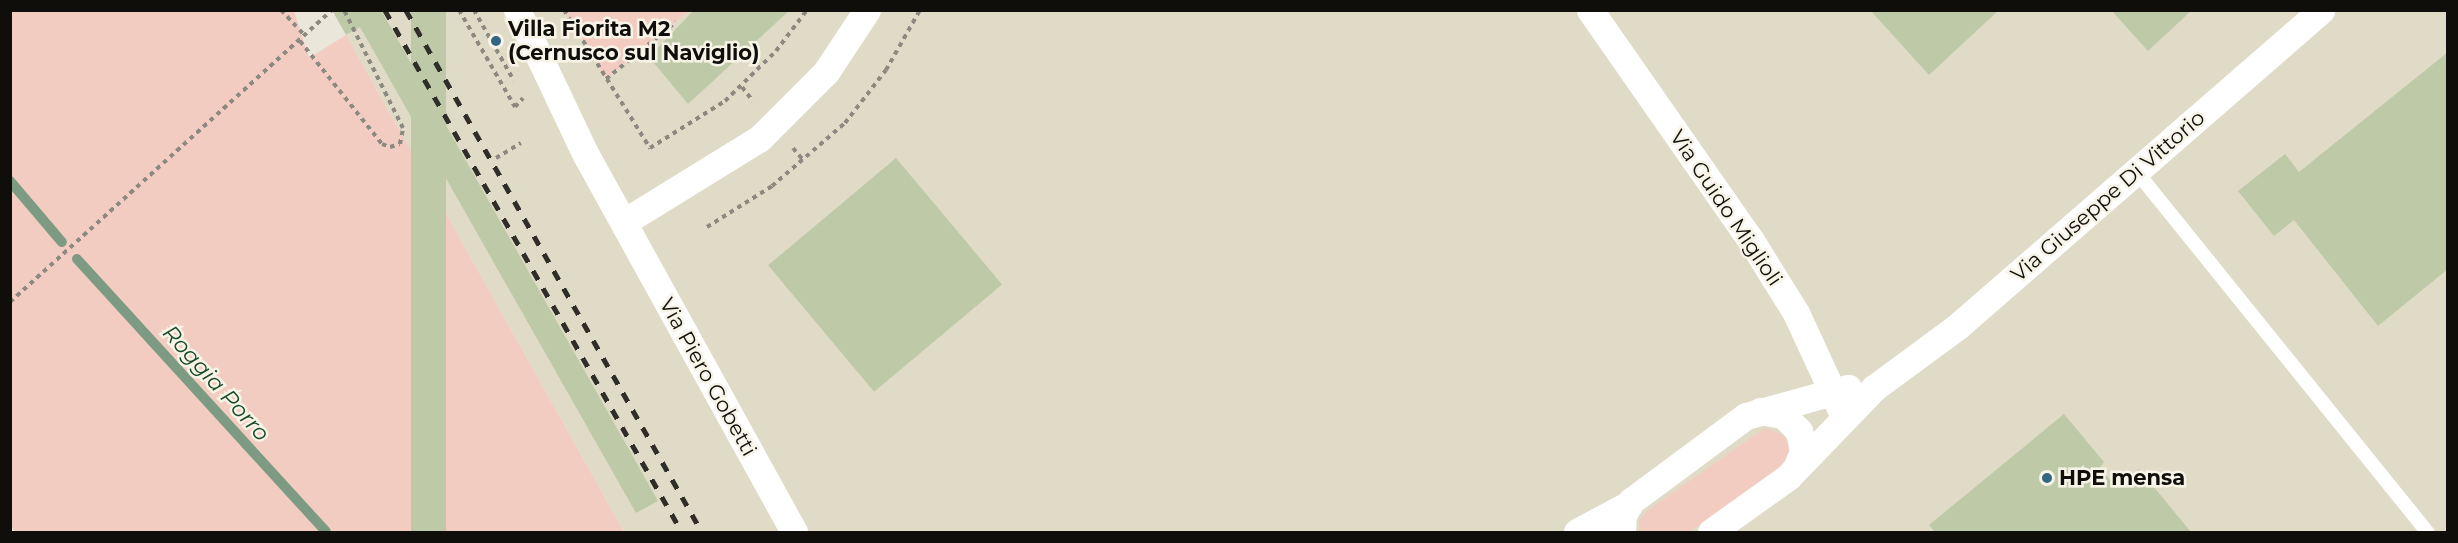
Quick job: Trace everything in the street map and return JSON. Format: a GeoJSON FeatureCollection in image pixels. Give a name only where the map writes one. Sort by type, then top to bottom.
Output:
{"type":"FeatureCollection","features":[{"type":"Feature","properties":{"kind":"street","name":"Via Piero Gobetti"},"geometry":{"type":"LineString","coordinates":[[517,10],[586,155],[794,532]]}},
{"type":"Feature","properties":{"kind":"street"},"geometry":{"type":"LineString","coordinates":[[624,222],[716,168],[760,138],[826,72],[867,10]]}},
{"type":"Feature","properties":{"kind":"street","name":"Via Guido Miglioli"},"geometry":{"type":"LineString","coordinates":[[1590,10],[1750,239],[1796,313],[1844,417]]}},
{"type":"Feature","properties":{"kind":"street","name":"Via Giuseppe Di Vittorio"},"geometry":{"type":"LineString","coordinates":[[1711,532],[1796,468],[1844,417],[1890,375],[1958,326],[2322,10]]}},
{"type":"Feature","properties":{"kind":"street","name":"Via Giuseppe Di Vittorio"},"geometry":{"type":"LineString","coordinates":[[1629,504],[1746,416],[1890,375]]}},
{"type":"Feature","properties":{"kind":"street"},"geometry":{"type":"LineString","coordinates":[[1760,411],[1783,415],[1799,431],[1803,450],[1796,468]]}},
{"type":"Feature","properties":{"kind":"street"},"geometry":{"type":"LineString","coordinates":[[1577,532],[1629,504]]}},
{"type":"Feature","properties":{"kind":"street"},"geometry":{"type":"LineString","coordinates":[[1622,532],[1622,518],[1629,504]]}},
{"type":"Feature","properties":{"kind":"lane"},"geometry":{"type":"LineString","coordinates":[[2136,171],[2427,532]]}},
{"type":"Feature","properties":{"kind":"path"},"geometry":{"type":"LineString","coordinates":[[281,10],[305,36]]}},
{"type":"Feature","properties":{"kind":"path"},"geometry":{"type":"LineString","coordinates":[[300,41],[382,144],[397,147],[404,139],[404,128],[344,10]]}},
{"type":"Feature","properties":{"kind":"path"},"geometry":{"type":"LineString","coordinates":[[459,10],[515,107],[524,100],[474,10]]}},
{"type":"Feature","properties":{"kind":"path"},"geometry":{"type":"LineString","coordinates":[[564,10],[650,148],[725,101],[777,51],[807,10]]}},
{"type":"Feature","properties":{"kind":"path"},"geometry":{"type":"LineString","coordinates":[[707,227],[772,186],[838,130],[886,70],[920,10]]}},
{"type":"Feature","properties":{"kind":"path"},"geometry":{"type":"LineString","coordinates":[[10,302],[332,11]]}},
{"type":"Feature","properties":{"kind":"path"},"geometry":{"type":"LineString","coordinates":[[606,79],[676,22]]}},
{"type":"Feature","properties":{"kind":"path"},"geometry":{"type":"LineString","coordinates":[[496,158],[521,143]]}},
{"type":"Feature","properties":{"kind":"shaded area"},"geometry":{"type":"Polygon","coordinates":[[[351,10],[2447,11],[2447,532],[624,532],[346,35],[351,10]]]}},
{"type":"Feature","properties":{"kind":"shaded area"},"geometry":{"type":"Polygon","coordinates":[[[10,11],[294,11],[309,58],[346,35],[624,532],[15,532],[10,523],[10,11]]]}},
{"type":"Feature","properties":{"kind":"shaded area"},"geometry":{"type":"Polygon","coordinates":[[[564,11],[689,11],[606,79],[564,11]]]}},
{"type":"Feature","properties":{"kind":"shaded area"},"geometry":{"type":"Polygon","coordinates":[[[1765,428],[1782,434],[1788,444],[1789,452],[1781,466],[1690,532],[1639,532],[1639,521],[1647,511],[1765,428]]]}},
{"type":"Feature","properties":{"kind":"building"},"geometry":{"type":"Polygon","coordinates":[[[332,10],[381,10],[658,501],[636,513],[360,27],[346,35],[332,10]]]}},
{"type":"Feature","properties":{"kind":"building"},"geometry":{"type":"Polygon","coordinates":[[[411,10],[446,10],[446,532],[411,532],[411,10]]]}},
{"type":"Feature","properties":{"kind":"building"},"geometry":{"type":"Polygon","coordinates":[[[694,10],[790,10],[688,104],[649,57],[694,10]]]}},
{"type":"Feature","properties":{"kind":"building"},"geometry":{"type":"Polygon","coordinates":[[[1870,10],[1999,10],[1929,75],[1870,10]]]}},
{"type":"Feature","properties":{"kind":"building"},"geometry":{"type":"Polygon","coordinates":[[[2111,10],[2192,10],[2148,51],[2111,10]]]}},
{"type":"Feature","properties":{"kind":"building"},"geometry":{"type":"Polygon","coordinates":[[[2448,52],[2448,269],[2378,326],[2294,220],[2274,236],[2238,191],[2285,154],[2299,172],[2448,52]]]}},
{"type":"Feature","properties":{"kind":"building"},"geometry":{"type":"Polygon","coordinates":[[[896,158],[1002,284],[874,392],[768,265],[896,158]]]}},
{"type":"Feature","properties":{"kind":"building","name":"HPE mensa"},"geometry":{"type":"Polygon","coordinates":[[[2064,414],[2104,462],[2100,467],[2116,488],[2139,469],[2191,532],[1935,532],[1929,525],[2064,414]]]}},
{"type":"Feature","properties":{"kind":"waterway","name":"Roggia Porro"},"geometry":{"type":"LineString","coordinates":[[10,181],[62,242]]}},
{"type":"Feature","properties":{"kind":"waterway","name":"Roggia Porro"},"geometry":{"type":"LineString","coordinates":[[77,259],[326,532]]}},
{"type":"Feature","properties":{"kind":"railway"},"geometry":{"type":"LineString","coordinates":[[385,10],[682,532]]}},
{"type":"Feature","properties":{"kind":"railway"},"geometry":{"type":"LineString","coordinates":[[406,10],[702,532]]}},
{"type":"Feature","properties":{"kind":"place","name":"Villa Fiorita M2 (Cernusco sul Naviglio)"},"geometry":{"type":"Point","coordinates":[496,41]}},
{"type":"Feature","properties":{"kind":"place","name":"HPE mensa"},"geometry":{"type":"Point","coordinates":[2047,478]}}]}
